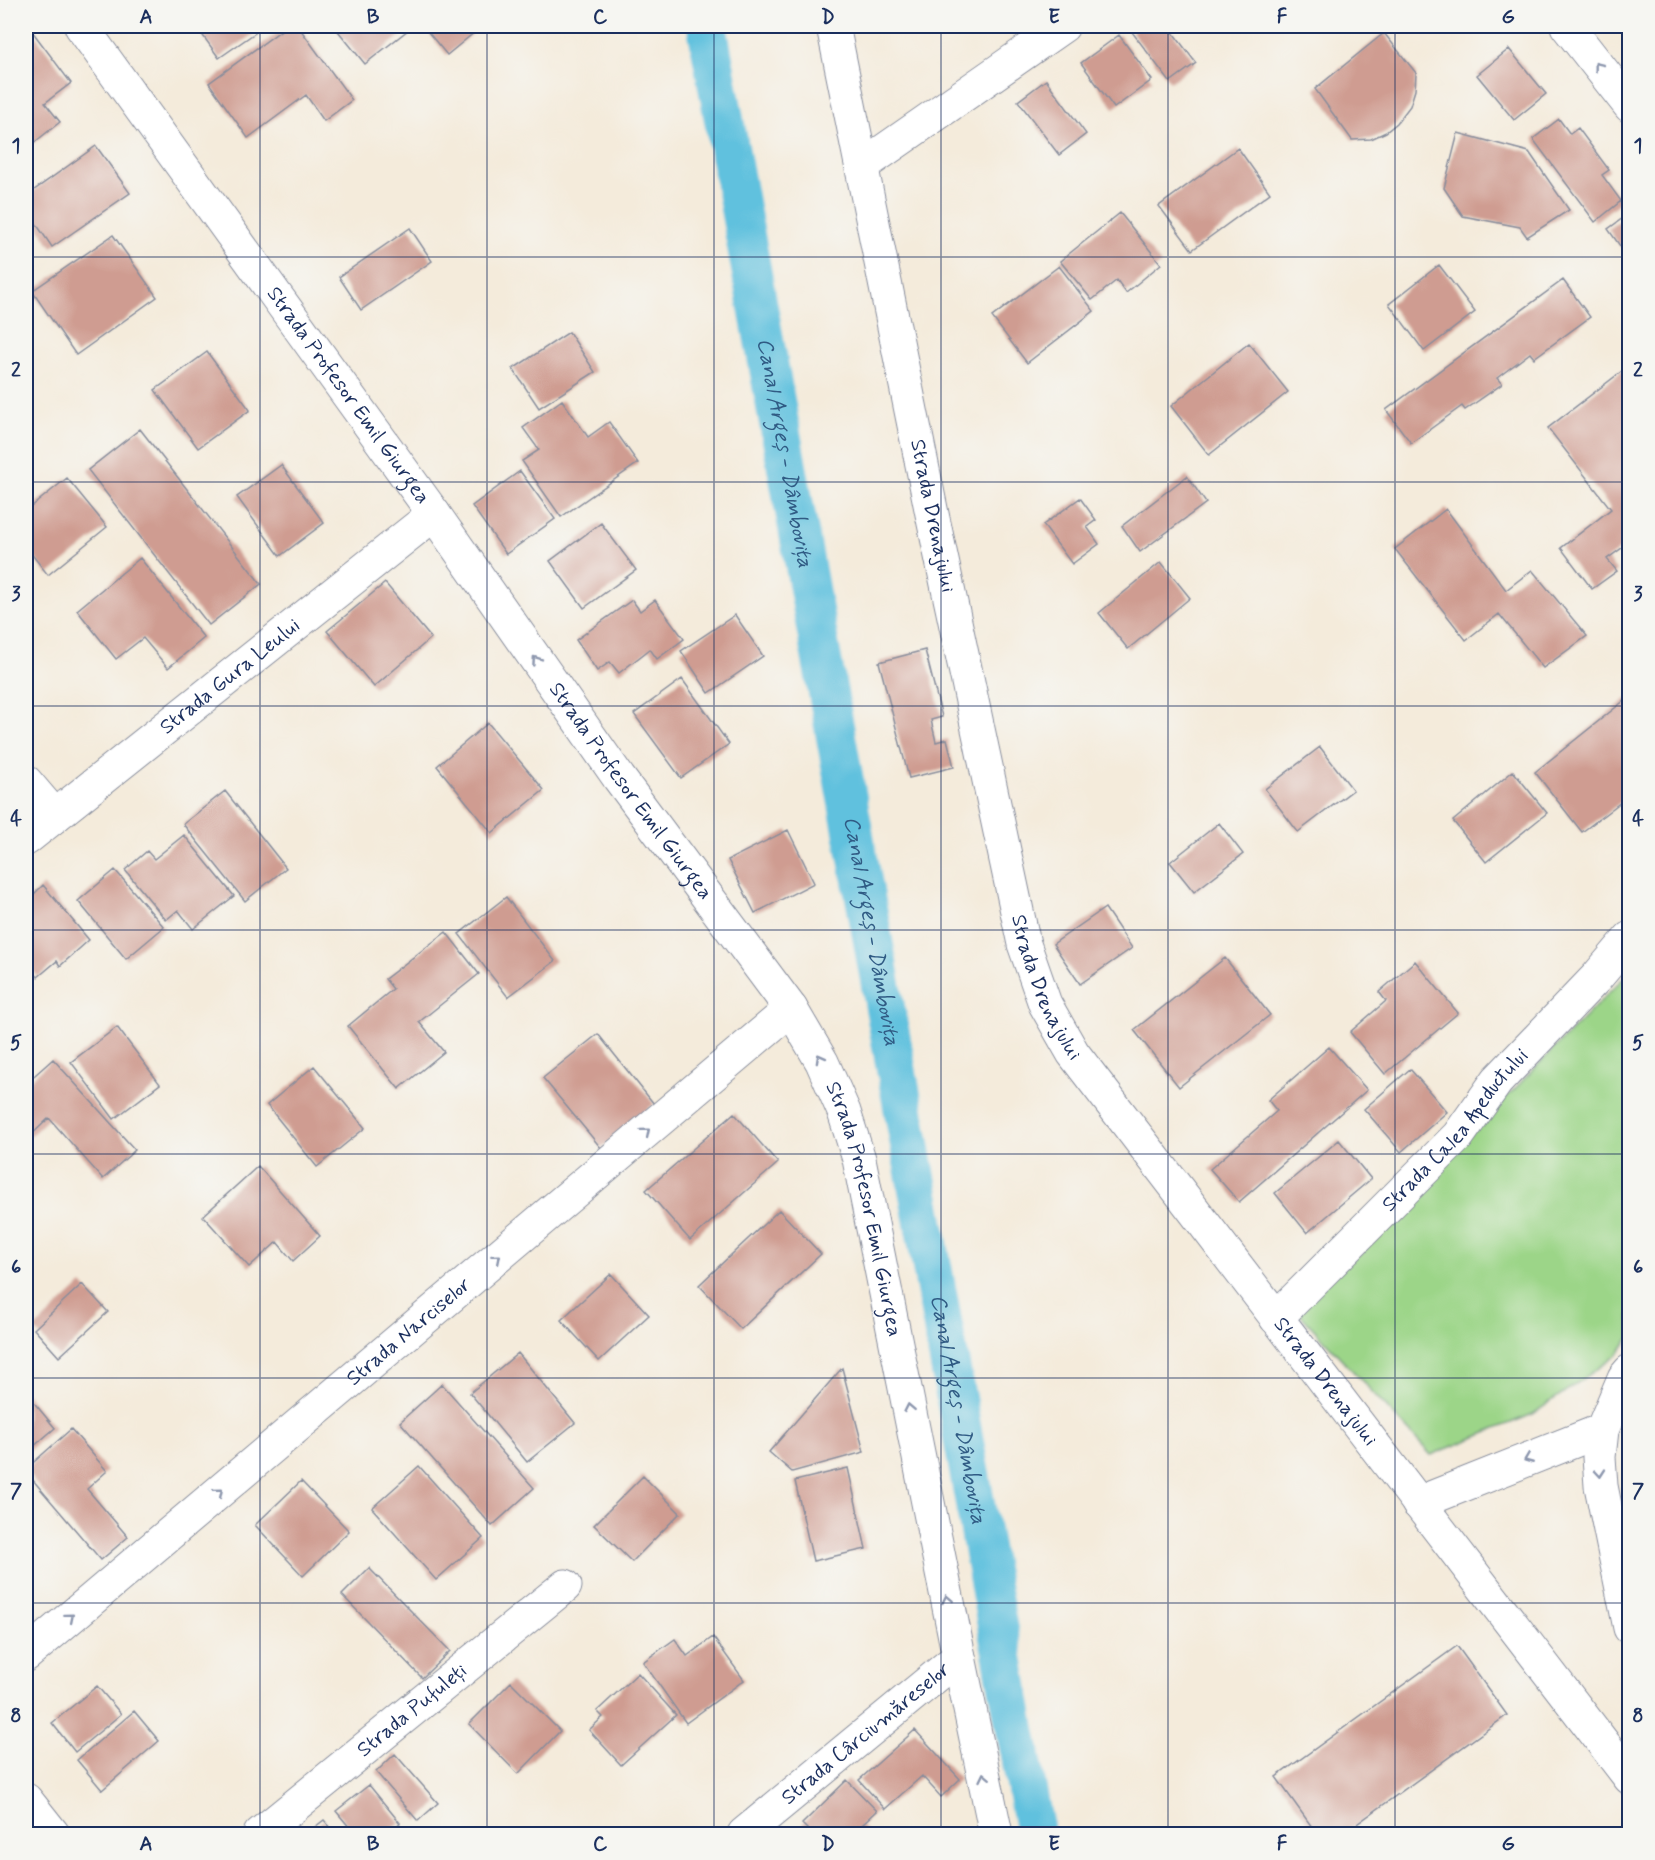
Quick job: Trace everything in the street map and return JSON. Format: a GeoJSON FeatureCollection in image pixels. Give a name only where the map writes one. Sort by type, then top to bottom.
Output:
{"type":"FeatureCollection","features":[{"type":"Feature","properties":{"kind":"street","name":"Strada Profesor Emil Giurgea"},"geometry":{"type":"LineString","coordinates":[[81,26],[434,514],[620,778],[791,1009],[822,1062],[844,1112],[859,1159],[996,1834]]}},
{"type":"Feature","properties":{"kind":"street","name":"Strada Drenajului"},"geometry":{"type":"LineString","coordinates":[[833,26],[934,525],[1021,932],[1045,1004],[1073,1053],[1629,1778]]}},
{"type":"Feature","properties":{"kind":"street"},"geometry":{"type":"LineString","coordinates":[[862,166],[1063,26]]}},
{"type":"Feature","properties":{"kind":"street"},"geometry":{"type":"LineString","coordinates":[[1567,26],[1629,106]]}},
{"type":"Feature","properties":{"kind":"street","name":"Strada Gura Leului"},"geometry":{"type":"LineString","coordinates":[[26,839],[434,514]]}},
{"type":"Feature","properties":{"kind":"street"},"geometry":{"type":"LineString","coordinates":[[26,782],[55,816]]}},
{"type":"Feature","properties":{"kind":"street","name":"Strada Calea Apeductului"},"geometry":{"type":"LineString","coordinates":[[1276,1318],[1458,1136],[1497,1081],[1596,978],[1629,938]]}},
{"type":"Feature","properties":{"kind":"street","name":"Strada Narciselor"},"geometry":{"type":"LineString","coordinates":[[26,1655],[791,1009]]}},
{"type":"Feature","properties":{"kind":"street"},"geometry":{"type":"LineString","coordinates":[[1629,1371],[1602,1430],[1599,1457],[1601,1486],[1629,1628]]}},
{"type":"Feature","properties":{"kind":"street"},"geometry":{"type":"LineString","coordinates":[[1418,1503],[1602,1430]]}},
{"type":"Feature","properties":{"kind":"street","name":"Strada Pufuleți"},"geometry":{"type":"LineString","coordinates":[[260,1834],[565,1586]]}},
{"type":"Feature","properties":{"kind":"street","name":"Strada Cârciumăreselor"},"geometry":{"type":"LineString","coordinates":[[744,1834],[959,1657]]}},
{"type":"Feature","properties":{"kind":"street"},"geometry":{"type":"LineString","coordinates":[[26,1800],[53,1834]]}},
{"type":"Feature","properties":{"kind":"green space"},"geometry":{"type":"Polygon","coordinates":[[[1629,972],[1630,1338],[1617,1355],[1533,1414],[1431,1455],[1297,1311],[1629,972]]]}},
{"type":"Feature","properties":{"kind":"building"},"geometry":{"type":"Polygon","coordinates":[[[196,26],[265,26],[219,58],[196,26]]]}},
{"type":"Feature","properties":{"kind":"building"},"geometry":{"type":"Polygon","coordinates":[[[287,26],[298,26],[352,100],[324,121],[306,95],[248,138],[209,83],[287,26]]]}},
{"type":"Feature","properties":{"kind":"building"},"geometry":{"type":"Polygon","coordinates":[[[334,26],[413,26],[365,64],[334,26]]]}},
{"type":"Feature","properties":{"kind":"building"},"geometry":{"type":"Polygon","coordinates":[[[423,26],[482,26],[447,55],[423,26]]]}},
{"type":"Feature","properties":{"kind":"building"},"geometry":{"type":"Polygon","coordinates":[[[1140,26],[1168,26],[1196,63],[1170,82],[1132,32],[1140,26]]]}},
{"type":"Feature","properties":{"kind":"building"},"geometry":{"type":"Polygon","coordinates":[[[29,27],[71,83],[45,103],[60,122],[26,149],[26,30],[29,27]]]}},
{"type":"Feature","properties":{"kind":"building"},"geometry":{"type":"Polygon","coordinates":[[[1384,33],[1416,73],[1415,90],[1410,106],[1397,123],[1386,132],[1371,139],[1352,140],[1315,89],[1384,33]]]}},
{"type":"Feature","properties":{"kind":"building"},"geometry":{"type":"Polygon","coordinates":[[[1119,35],[1152,80],[1114,108],[1081,63],[1119,35]]]}},
{"type":"Feature","properties":{"kind":"building"},"geometry":{"type":"Polygon","coordinates":[[[1509,49],[1546,94],[1514,120],[1477,75],[1509,49]]]}},
{"type":"Feature","properties":{"kind":"building"},"geometry":{"type":"Polygon","coordinates":[[[1046,80],[1086,134],[1059,155],[1018,101],[1046,80]]]}},
{"type":"Feature","properties":{"kind":"building"},"geometry":{"type":"Polygon","coordinates":[[[1559,119],[1570,134],[1578,128],[1609,170],[1602,175],[1621,201],[1595,222],[1533,139],[1559,119]]]}},
{"type":"Feature","properties":{"kind":"building"},"geometry":{"type":"Polygon","coordinates":[[[1458,133],[1529,152],[1569,210],[1527,237],[1520,227],[1463,216],[1444,188],[1458,133]]]}},
{"type":"Feature","properties":{"kind":"building"},"geometry":{"type":"Polygon","coordinates":[[[96,146],[130,193],[52,247],[26,209],[26,196],[96,146]]]}},
{"type":"Feature","properties":{"kind":"building"},"geometry":{"type":"Polygon","coordinates":[[[1238,148],[1270,193],[1192,250],[1159,206],[1238,148]]]}},
{"type":"Feature","properties":{"kind":"building"},"geometry":{"type":"Polygon","coordinates":[[[1120,213],[1161,264],[1126,293],[1117,280],[1092,300],[1060,261],[1120,213]]]}},
{"type":"Feature","properties":{"kind":"building"},"geometry":{"type":"Polygon","coordinates":[[[1630,213],[1630,260],[1608,229],[1630,213]]]}},
{"type":"Feature","properties":{"kind":"building"},"geometry":{"type":"Polygon","coordinates":[[[410,228],[432,261],[361,310],[339,277],[410,228]]]}},
{"type":"Feature","properties":{"kind":"building"},"geometry":{"type":"Polygon","coordinates":[[[113,235],[157,297],[76,355],[32,291],[113,235]]]}},
{"type":"Feature","properties":{"kind":"building"},"geometry":{"type":"Polygon","coordinates":[[[1439,265],[1475,312],[1424,351],[1389,304],[1439,265]]]}},
{"type":"Feature","properties":{"kind":"building"},"geometry":{"type":"Polygon","coordinates":[[[1059,266],[1094,311],[1027,363],[992,317],[1059,266]]]}},
{"type":"Feature","properties":{"kind":"building"},"geometry":{"type":"Polygon","coordinates":[[[1563,280],[1590,317],[1534,358],[1530,353],[1497,378],[1502,384],[1465,410],[1462,406],[1411,443],[1386,410],[1563,280]]]}},
{"type":"Feature","properties":{"kind":"building"},"geometry":{"type":"Polygon","coordinates":[[[569,332],[595,372],[539,408],[513,369],[569,332]]]}},
{"type":"Feature","properties":{"kind":"building"},"geometry":{"type":"Polygon","coordinates":[[[1249,343],[1288,392],[1209,455],[1171,406],[1249,343]]]}},
{"type":"Feature","properties":{"kind":"building"},"geometry":{"type":"Polygon","coordinates":[[[207,352],[250,410],[198,448],[155,390],[207,352]]]}},
{"type":"Feature","properties":{"kind":"building"},"geometry":{"type":"Polygon","coordinates":[[[1630,365],[1630,542],[1607,559],[1617,571],[1592,589],[1561,548],[1611,509],[1548,428],[1630,365]]]}},
{"type":"Feature","properties":{"kind":"building"},"geometry":{"type":"Polygon","coordinates":[[[562,400],[588,437],[609,422],[638,463],[561,517],[522,461],[539,450],[523,428],[562,400]]]}},
{"type":"Feature","properties":{"kind":"building"},"geometry":{"type":"Polygon","coordinates":[[[140,429],[261,584],[209,625],[88,470],[140,429]]]}},
{"type":"Feature","properties":{"kind":"building"},"geometry":{"type":"Polygon","coordinates":[[[281,465],[324,523],[280,556],[237,497],[281,465]]]}},
{"type":"Feature","properties":{"kind":"building"},"geometry":{"type":"Polygon","coordinates":[[[520,471],[555,519],[506,554],[472,506],[520,471]]]}},
{"type":"Feature","properties":{"kind":"building"},"geometry":{"type":"Polygon","coordinates":[[[1187,476],[1206,503],[1140,552],[1122,526],[1187,476]]]}},
{"type":"Feature","properties":{"kind":"building"},"geometry":{"type":"Polygon","coordinates":[[[67,478],[107,527],[48,575],[26,547],[26,511],[67,478]]]}},
{"type":"Feature","properties":{"kind":"building"},"geometry":{"type":"Polygon","coordinates":[[[1080,498],[1096,520],[1087,527],[1099,544],[1072,564],[1043,525],[1080,498]]]}},
{"type":"Feature","properties":{"kind":"building"},"geometry":{"type":"Polygon","coordinates":[[[1446,509],[1506,590],[1532,570],[1587,636],[1543,668],[1499,614],[1466,640],[1395,549],[1446,509]]]}},
{"type":"Feature","properties":{"kind":"building"},"geometry":{"type":"Polygon","coordinates":[[[601,523],[636,570],[584,608],[550,561],[601,523]]]}},
{"type":"Feature","properties":{"kind":"building"},"geometry":{"type":"Polygon","coordinates":[[[140,558],[204,638],[168,668],[143,638],[116,659],[77,610],[140,558]]]}},
{"type":"Feature","properties":{"kind":"building"},"geometry":{"type":"Polygon","coordinates":[[[1161,562],[1190,598],[1128,649],[1099,613],[1161,562]]]}},
{"type":"Feature","properties":{"kind":"building"},"geometry":{"type":"Polygon","coordinates":[[[385,583],[431,638],[374,687],[327,631],[385,583]]]}},
{"type":"Feature","properties":{"kind":"building"},"geometry":{"type":"Polygon","coordinates":[[[632,600],[640,611],[655,600],[684,639],[657,659],[650,649],[619,673],[610,662],[597,671],[576,640],[632,600]]]}},
{"type":"Feature","properties":{"kind":"building"},"geometry":{"type":"Polygon","coordinates":[[[735,615],[763,656],[709,693],[681,651],[735,615]]]}},
{"type":"Feature","properties":{"kind":"building"},"geometry":{"type":"Polygon","coordinates":[[[925,650],[942,717],[931,720],[936,742],[947,739],[954,767],[909,778],[879,662],[925,650]]]}},
{"type":"Feature","properties":{"kind":"building"},"geometry":{"type":"Polygon","coordinates":[[[682,679],[729,744],[681,778],[634,714],[682,679]]]}},
{"type":"Feature","properties":{"kind":"building"},"geometry":{"type":"Polygon","coordinates":[[[1630,696],[1630,795],[1582,832],[1535,772],[1630,696]]]}},
{"type":"Feature","properties":{"kind":"building"},"geometry":{"type":"Polygon","coordinates":[[[488,723],[544,790],[492,833],[437,766],[488,723]]]}},
{"type":"Feature","properties":{"kind":"building"},"geometry":{"type":"Polygon","coordinates":[[[1320,747],[1353,790],[1298,832],[1265,789],[1320,747]]]}},
{"type":"Feature","properties":{"kind":"building"},"geometry":{"type":"Polygon","coordinates":[[[1513,771],[1547,813],[1486,862],[1453,821],[1513,771]]]}},
{"type":"Feature","properties":{"kind":"building"},"geometry":{"type":"Polygon","coordinates":[[[225,791],[286,868],[245,901],[183,824],[225,791]]]}},
{"type":"Feature","properties":{"kind":"building"},"geometry":{"type":"Polygon","coordinates":[[[1219,823],[1243,854],[1194,892],[1170,862],[1219,823]]]}},
{"type":"Feature","properties":{"kind":"building"},"geometry":{"type":"Polygon","coordinates":[[[788,830],[814,883],[755,913],[728,860],[788,830]]]}},
{"type":"Feature","properties":{"kind":"building"},"geometry":{"type":"Polygon","coordinates":[[[184,835],[234,896],[193,929],[178,910],[166,920],[125,870],[147,851],[154,859],[184,835]]]}},
{"type":"Feature","properties":{"kind":"building"},"geometry":{"type":"Polygon","coordinates":[[[115,870],[164,927],[126,959],[78,901],[115,870]]]}},
{"type":"Feature","properties":{"kind":"building"},"geometry":{"type":"Polygon","coordinates":[[[43,885],[89,940],[60,966],[57,961],[38,977],[26,963],[26,902],[43,885]]]}},
{"type":"Feature","properties":{"kind":"building"},"geometry":{"type":"Polygon","coordinates":[[[506,897],[555,961],[508,997],[459,934],[506,897]]]}},
{"type":"Feature","properties":{"kind":"building"},"geometry":{"type":"Polygon","coordinates":[[[1105,908],[1132,948],[1080,984],[1053,944],[1105,908]]]}},
{"type":"Feature","properties":{"kind":"building"},"geometry":{"type":"Polygon","coordinates":[[[446,932],[479,974],[419,1022],[444,1052],[399,1089],[348,1026],[393,989],[385,979],[446,932]]]}},
{"type":"Feature","properties":{"kind":"building"},"geometry":{"type":"Polygon","coordinates":[[[1225,958],[1270,1015],[1179,1087],[1134,1030],[1225,958]]]}},
{"type":"Feature","properties":{"kind":"building"},"geometry":{"type":"Polygon","coordinates":[[[1415,961],[1458,1013],[1385,1074],[1350,1032],[1386,1001],[1379,992],[1415,961]]]}},
{"type":"Feature","properties":{"kind":"building"},"geometry":{"type":"Polygon","coordinates":[[[117,1027],[160,1084],[114,1119],[71,1062],[117,1027]]]}},
{"type":"Feature","properties":{"kind":"building"},"geometry":{"type":"Polygon","coordinates":[[[598,1034],[654,1104],[601,1148],[543,1078],[598,1034]]]}},
{"type":"Feature","properties":{"kind":"building"},"geometry":{"type":"Polygon","coordinates":[[[1329,1047],[1367,1090],[1239,1202],[1210,1169],[1277,1111],[1268,1100],[1329,1047]]]}},
{"type":"Feature","properties":{"kind":"building"},"geometry":{"type":"Polygon","coordinates":[[[53,1059],[135,1150],[103,1179],[49,1118],[26,1140],[26,1083],[53,1059]]]}},
{"type":"Feature","properties":{"kind":"building"},"geometry":{"type":"Polygon","coordinates":[[[314,1066],[365,1128],[317,1167],[267,1105],[314,1066]]]}},
{"type":"Feature","properties":{"kind":"building"},"geometry":{"type":"Polygon","coordinates":[[[1410,1069],[1447,1112],[1401,1152],[1364,1109],[1410,1069]]]}},
{"type":"Feature","properties":{"kind":"building"},"geometry":{"type":"Polygon","coordinates":[[[734,1113],[778,1163],[690,1240],[646,1190],[734,1113]]]}},
{"type":"Feature","properties":{"kind":"building"},"geometry":{"type":"Polygon","coordinates":[[[1339,1140],[1371,1179],[1307,1233],[1275,1193],[1339,1140]]]}},
{"type":"Feature","properties":{"kind":"building"},"geometry":{"type":"Polygon","coordinates":[[[258,1166],[320,1236],[293,1261],[277,1242],[249,1267],[203,1216],[258,1166]]]}},
{"type":"Feature","properties":{"kind":"building"},"geometry":{"type":"Polygon","coordinates":[[[779,1210],[821,1254],[741,1329],[699,1285],[779,1210]]]}},
{"type":"Feature","properties":{"kind":"building"},"geometry":{"type":"Polygon","coordinates":[[[611,1274],[649,1315],[599,1361],[561,1320],[611,1274]]]}},
{"type":"Feature","properties":{"kind":"building"},"geometry":{"type":"Polygon","coordinates":[[[82,1284],[108,1312],[59,1357],[34,1329],[82,1284]]]}},
{"type":"Feature","properties":{"kind":"building"},"geometry":{"type":"Polygon","coordinates":[[[518,1353],[575,1423],[527,1462],[470,1393],[518,1353]]]}},
{"type":"Feature","properties":{"kind":"building"},"geometry":{"type":"Polygon","coordinates":[[[842,1368],[864,1452],[792,1472],[769,1452],[842,1368]]]}},
{"type":"Feature","properties":{"kind":"building"},"geometry":{"type":"Polygon","coordinates":[[[442,1384],[534,1488],[492,1526],[400,1422],[442,1384]]]}},
{"type":"Feature","properties":{"kind":"building"},"geometry":{"type":"Polygon","coordinates":[[[26,1393],[55,1428],[26,1453],[26,1393]]]}},
{"type":"Feature","properties":{"kind":"building"},"geometry":{"type":"Polygon","coordinates":[[[71,1429],[107,1471],[87,1489],[128,1537],[101,1560],[26,1472],[26,1469],[71,1429]]]}},
{"type":"Feature","properties":{"kind":"building"},"geometry":{"type":"Polygon","coordinates":[[[419,1466],[483,1538],[436,1580],[372,1508],[419,1466]]]}},
{"type":"Feature","properties":{"kind":"building"},"geometry":{"type":"Polygon","coordinates":[[[848,1468],[866,1549],[813,1561],[795,1481],[848,1468]]]}},
{"type":"Feature","properties":{"kind":"building"},"geometry":{"type":"Polygon","coordinates":[[[643,1476],[680,1513],[632,1562],[594,1525],[643,1476]]]}},
{"type":"Feature","properties":{"kind":"building"},"geometry":{"type":"Polygon","coordinates":[[[301,1481],[349,1531],[303,1576],[255,1525],[301,1481]]]}},
{"type":"Feature","properties":{"kind":"building"},"geometry":{"type":"Polygon","coordinates":[[[369,1568],[450,1651],[422,1678],[342,1595],[369,1568]]]}},
{"type":"Feature","properties":{"kind":"building"},"geometry":{"type":"Polygon","coordinates":[[[713,1637],[744,1680],[686,1723],[643,1662],[675,1639],[687,1656],[713,1637]]]}},
{"type":"Feature","properties":{"kind":"building"},"geometry":{"type":"Polygon","coordinates":[[[1457,1646],[1507,1715],[1343,1834],[1317,1834],[1276,1777],[1457,1646]]]}},
{"type":"Feature","properties":{"kind":"building"},"geometry":{"type":"Polygon","coordinates":[[[638,1673],[676,1715],[621,1765],[589,1730],[603,1717],[597,1711],[638,1673]]]}},
{"type":"Feature","properties":{"kind":"building"},"geometry":{"type":"Polygon","coordinates":[[[511,1682],[560,1731],[518,1774],[469,1724],[511,1682]]]}},
{"type":"Feature","properties":{"kind":"building"},"geometry":{"type":"Polygon","coordinates":[[[97,1686],[121,1714],[75,1752],[52,1723],[97,1686]]]}},
{"type":"Feature","properties":{"kind":"building"},"geometry":{"type":"Polygon","coordinates":[[[134,1711],[159,1741],[102,1790],[77,1760],[134,1711]]]}},
{"type":"Feature","properties":{"kind":"building"},"geometry":{"type":"Polygon","coordinates":[[[915,1730],[960,1779],[941,1797],[922,1776],[885,1809],[859,1780],[915,1730]]]}},
{"type":"Feature","properties":{"kind":"building"},"geometry":{"type":"Polygon","coordinates":[[[395,1754],[438,1803],[418,1821],[376,1772],[395,1754]]]}},
{"type":"Feature","properties":{"kind":"building"},"geometry":{"type":"Polygon","coordinates":[[[847,1780],[877,1811],[861,1826],[869,1834],[812,1834],[802,1824],[847,1780]]]}},
{"type":"Feature","properties":{"kind":"building"},"geometry":{"type":"Polygon","coordinates":[[[369,1785],[400,1823],[386,1834],[355,1834],[336,1811],[369,1785]]]}},
{"type":"Feature","properties":{"kind":"building"},"geometry":{"type":"Polygon","coordinates":[[[324,1820],[336,1834],[306,1834],[324,1820]]]}},
{"type":"Feature","properties":{"kind":"waterway","name":"Canal Argeș - Dâmbovița"},"geometry":{"type":"LineString","coordinates":[[707,26],[1035,1834]]}}]}
